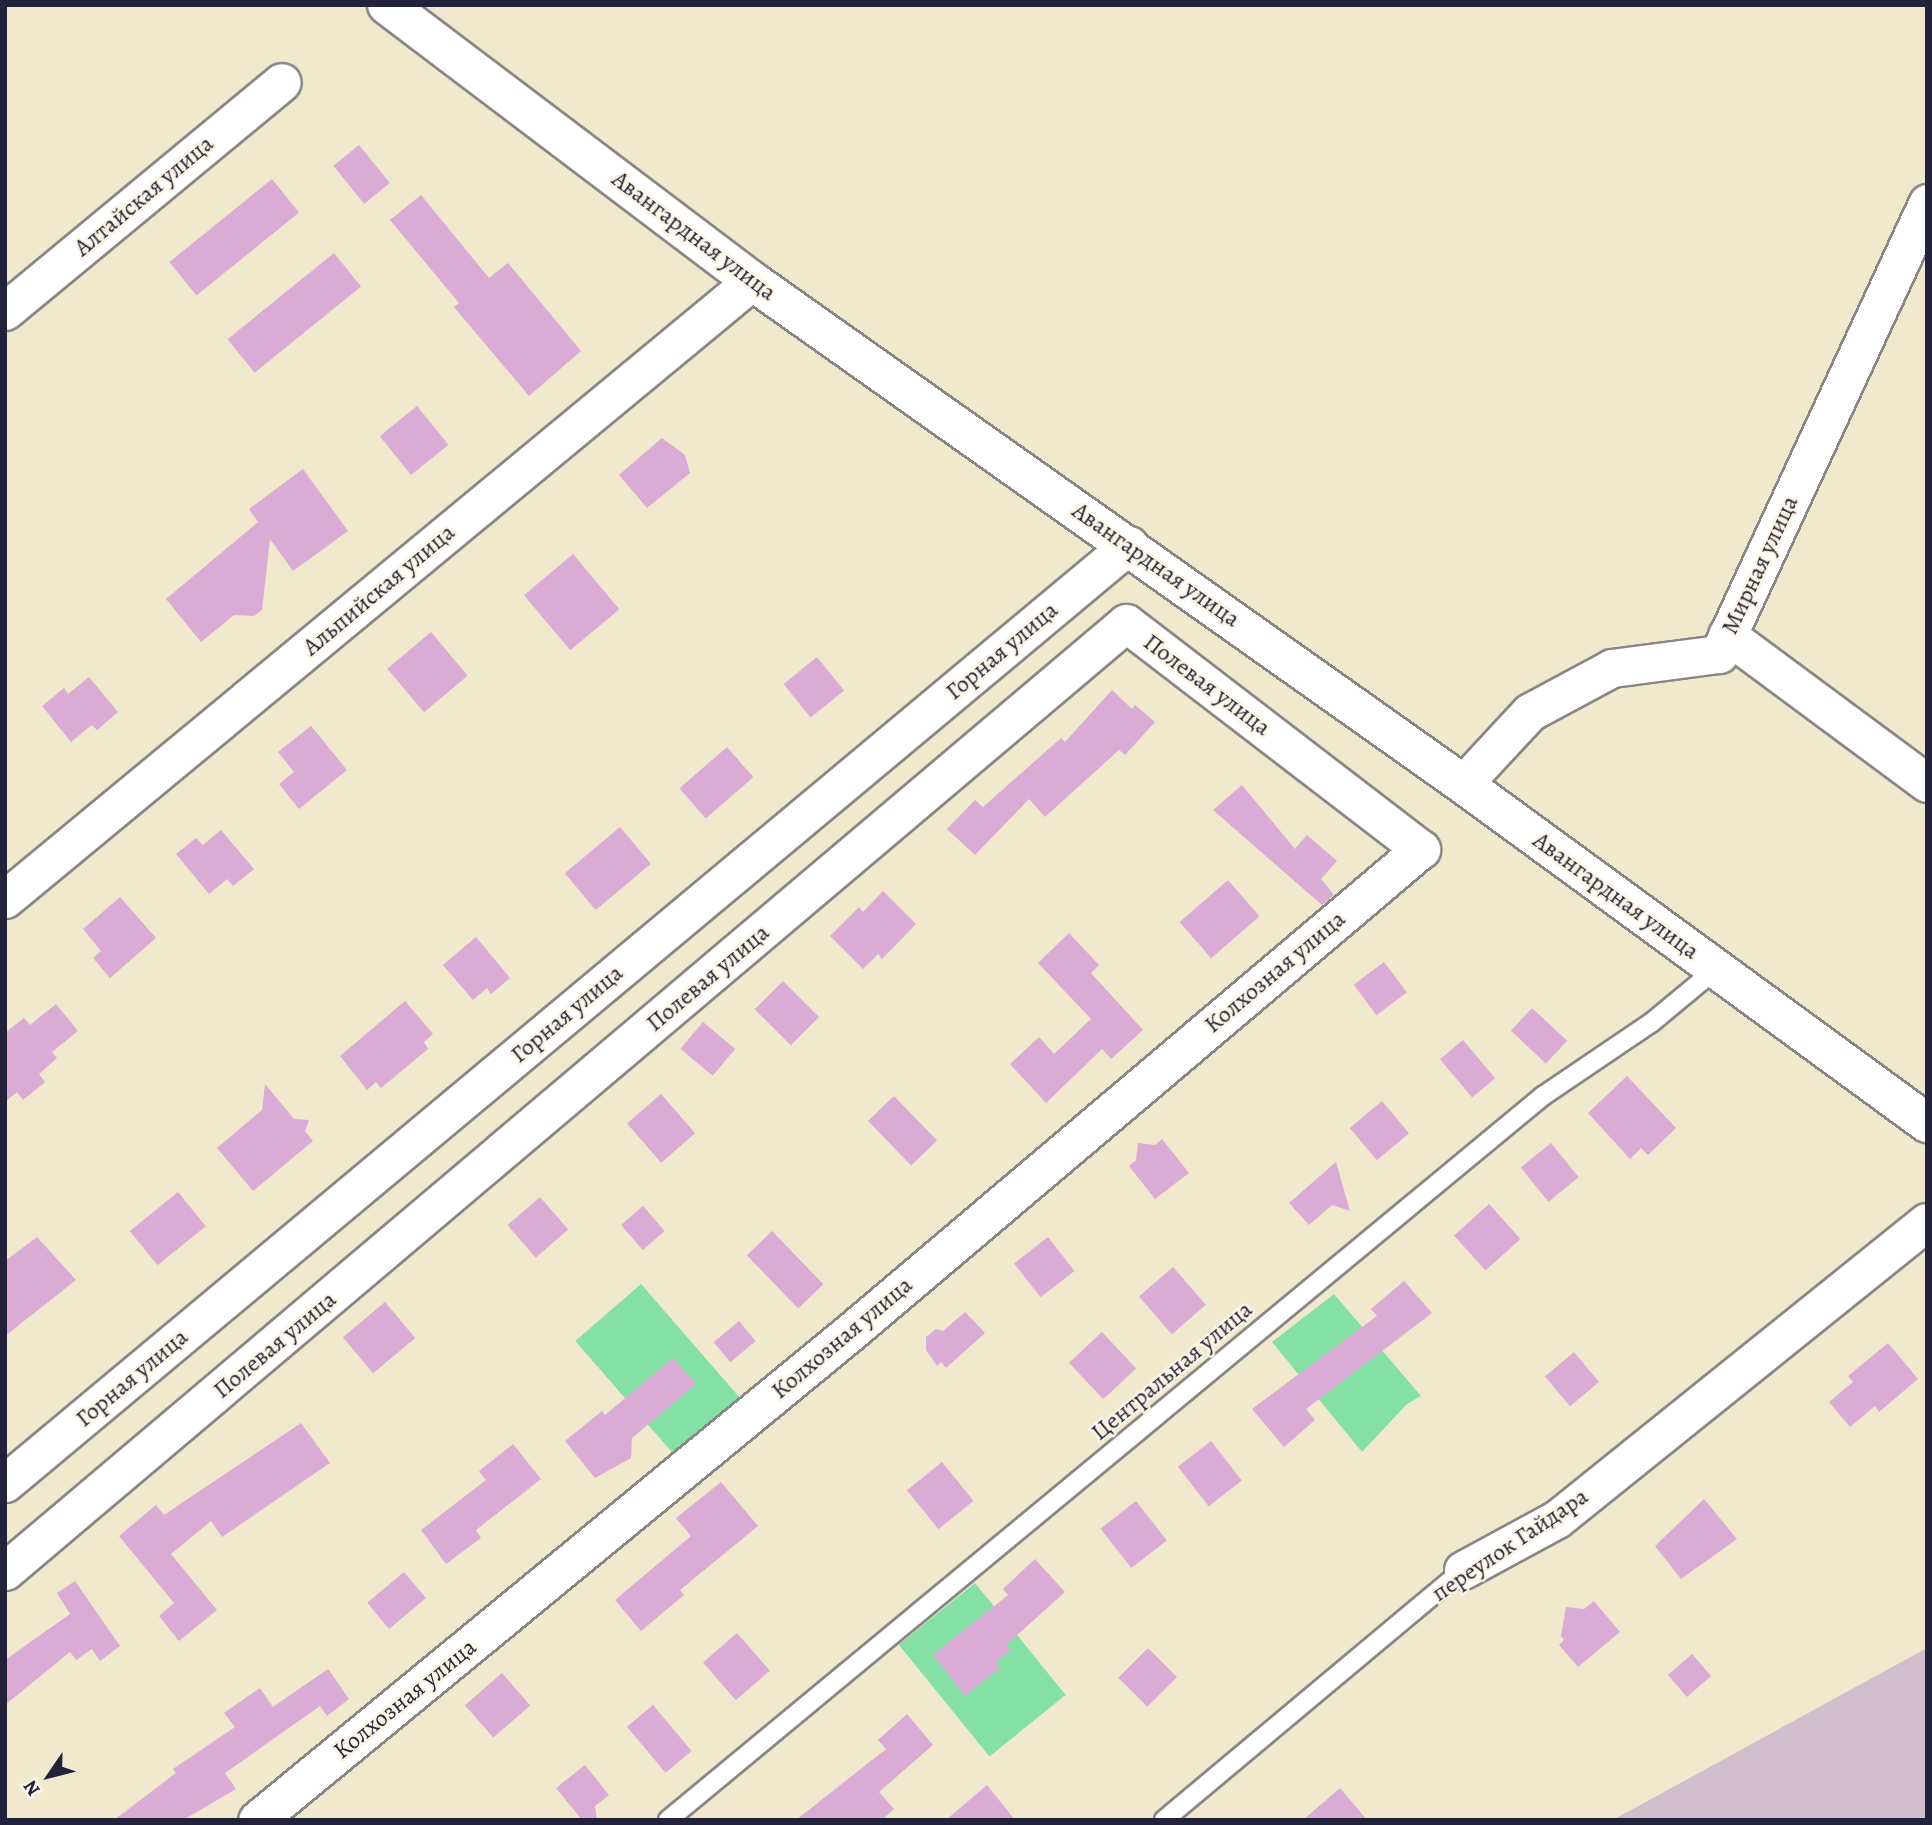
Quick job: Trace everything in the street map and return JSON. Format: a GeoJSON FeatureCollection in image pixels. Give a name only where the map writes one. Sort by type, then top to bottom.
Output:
{"type":"FeatureCollection","features":[{"type":"Feature","properties":{"kind":"main road","name":"Авангардная улица"},"geometry":{"type":"LineString","coordinates":[[387,5],[752,281],[1129,545],[1463,784],[1927,1123]]}},
{"type":"Feature","properties":{"kind":"street","name":"Алтайская улица"},"geometry":{"type":"LineString","coordinates":[[5,311],[282,82]]}},
{"type":"Feature","properties":{"kind":"street","name":"Мирная улица"},"geometry":{"type":"LineString","coordinates":[[1463,784],[1530,712],[1612,667],[1719,654],[1927,203]]}},
{"type":"Feature","properties":{"kind":"street","name":"Альпийская улица"},"geometry":{"type":"LineString","coordinates":[[5,900],[752,281]]}},
{"type":"Feature","properties":{"kind":"street","name":"Горная улица"},"geometry":{"type":"LineString","coordinates":[[5,1483],[1129,545]]}},
{"type":"Feature","properties":{"kind":"street","name":"Полевая улица"},"geometry":{"type":"LineString","coordinates":[[5,1572],[1126,623],[1421,849]]}},
{"type":"Feature","properties":{"kind":"street"},"geometry":{"type":"LineString","coordinates":[[1727,635],[1927,783]]}},
{"type":"Feature","properties":{"kind":"street","name":"Колхозная улица"},"geometry":{"type":"LineString","coordinates":[[257,1820],[848,1334],[1421,849]]}},
{"type":"Feature","properties":{"kind":"street","name":"переулок Гайдара"},"geometry":{"type":"LineString","coordinates":[[1463,1570],[1557,1519],[1927,1222]]}},
{"type":"Feature","properties":{"kind":"lane","name":"Центральная улица"},"geometry":{"type":"LineString","coordinates":[[668,1820],[1543,1096],[1651,1023],[1716,970]]}},
{"type":"Feature","properties":{"kind":"lane","name":"переулок Гайдара"},"geometry":{"type":"LineString","coordinates":[[1164,1820],[1463,1570]]}},
{"type":"Feature","properties":{"kind":"shaded area"},"geometry":{"type":"Polygon","coordinates":[[[1927,1648],[1927,1820],[1612,1820],[1622,1815],[1927,1648]]]}},
{"type":"Feature","properties":{"kind":"green space"},"geometry":{"type":"Polygon","coordinates":[[[641,1284],[741,1399],[676,1457],[575,1341],[641,1284]]]}},
{"type":"Feature","properties":{"kind":"green space"},"geometry":{"type":"Polygon","coordinates":[[[1334,1294],[1421,1396],[1407,1404],[1362,1452],[1272,1342],[1334,1294]]]}},
{"type":"Feature","properties":{"kind":"green space"},"geometry":{"type":"Polygon","coordinates":[[[975,1583],[1066,1695],[989,1757],[899,1645],[975,1583]]]}},
{"type":"Feature","properties":{"kind":"building"},"geometry":{"type":"Polygon","coordinates":[[[359,145],[390,183],[364,204],[333,166],[359,145]]]}},
{"type":"Feature","properties":{"kind":"building"},"geometry":{"type":"Polygon","coordinates":[[[272,179],[299,212],[196,295],[169,262],[272,179]]]}},
{"type":"Feature","properties":{"kind":"building"},"geometry":{"type":"Polygon","coordinates":[[[421,195],[489,278],[508,263],[581,351],[529,396],[454,307],[459,303],[390,220],[421,195]]]}},
{"type":"Feature","properties":{"kind":"building"},"geometry":{"type":"Polygon","coordinates":[[[334,253],[361,286],[255,373],[228,339],[334,253]]]}},
{"type":"Feature","properties":{"kind":"building"},"geometry":{"type":"Polygon","coordinates":[[[417,406],[448,445],[411,475],[380,436],[417,406]]]}},
{"type":"Feature","properties":{"kind":"building"},"geometry":{"type":"Polygon","coordinates":[[[662,438],[685,455],[690,473],[647,508],[619,475],[662,438]]]}},
{"type":"Feature","properties":{"kind":"building"},"geometry":{"type":"Polygon","coordinates":[[[303,469],[348,531],[293,571],[270,539],[262,610],[254,616],[234,615],[201,642],[166,599],[258,522],[249,509],[303,469]]]}},
{"type":"Feature","properties":{"kind":"building"},"geometry":{"type":"Polygon","coordinates":[[[573,554],[619,609],[570,650],[524,595],[573,554]]]}},
{"type":"Feature","properties":{"kind":"building"},"geometry":{"type":"Polygon","coordinates":[[[431,632],[468,676],[424,712],[387,669],[431,632]]]}},
{"type":"Feature","properties":{"kind":"building"},"geometry":{"type":"Polygon","coordinates":[[[817,657],[844,690],[811,717],[784,684],[817,657]]]}},
{"type":"Feature","properties":{"kind":"building"},"geometry":{"type":"Polygon","coordinates":[[[89,677],[118,712],[97,730],[92,725],[71,742],[42,706],[64,688],[68,694],[89,677]]]}},
{"type":"Feature","properties":{"kind":"building"},"geometry":{"type":"Polygon","coordinates":[[[1112,690],[1132,709],[1135,705],[1155,722],[1125,755],[1119,750],[1045,817],[1029,799],[975,855],[947,829],[975,800],[983,807],[1061,738],[1065,742],[1112,690]]]}},
{"type":"Feature","properties":{"kind":"building"},"geometry":{"type":"Polygon","coordinates":[[[311,726],[347,770],[299,809],[279,784],[294,772],[278,752],[311,726]]]}},
{"type":"Feature","properties":{"kind":"building"},"geometry":{"type":"Polygon","coordinates":[[[727,747],[753,777],[706,819],[679,788],[727,747]]]}},
{"type":"Feature","properties":{"kind":"building"},"geometry":{"type":"Polygon","coordinates":[[[1242,785],[1295,849],[1307,835],[1337,861],[1321,879],[1334,895],[1322,905],[1213,810],[1242,785]]]}},
{"type":"Feature","properties":{"kind":"building"},"geometry":{"type":"Polygon","coordinates":[[[620,827],[651,864],[596,910],[565,873],[620,827]]]}},
{"type":"Feature","properties":{"kind":"building"},"geometry":{"type":"Polygon","coordinates":[[[221,830],[254,869],[233,886],[227,879],[209,894],[176,854],[196,838],[203,845],[221,830]]]}},
{"type":"Feature","properties":{"kind":"building"},"geometry":{"type":"Polygon","coordinates":[[[1228,880],[1259,916],[1211,958],[1180,922],[1228,880]]]}},
{"type":"Feature","properties":{"kind":"building"},"geometry":{"type":"Polygon","coordinates":[[[883,891],[916,924],[882,959],[878,954],[863,969],[830,936],[859,907],[863,912],[883,891]]]}},
{"type":"Feature","properties":{"kind":"building"},"geometry":{"type":"Polygon","coordinates":[[[120,897],[156,938],[110,978],[93,958],[101,951],[83,929],[120,897]]]}},
{"type":"Feature","properties":{"kind":"building"},"geometry":{"type":"Polygon","coordinates":[[[1069,933],[1099,965],[1091,973],[1143,1030],[1111,1059],[1102,1049],[1046,1103],[1010,1064],[1039,1037],[1054,1054],[1091,1019],[1038,963],[1069,933]]]}},
{"type":"Feature","properties":{"kind":"building"},"geometry":{"type":"Polygon","coordinates":[[[476,937],[510,978],[491,994],[487,988],[473,1000],[443,965],[476,937]]]}},
{"type":"Feature","properties":{"kind":"building"},"geometry":{"type":"Polygon","coordinates":[[[1384,962],[1407,992],[1377,1015],[1354,985],[1384,962]]]}},
{"type":"Feature","properties":{"kind":"building"},"geometry":{"type":"Polygon","coordinates":[[[783,981],[819,1017],[791,1045],[755,1009],[783,981]]]}},
{"type":"Feature","properties":{"kind":"building"},"geometry":{"type":"Polygon","coordinates":[[[405,1001],[433,1034],[424,1042],[428,1049],[381,1088],[376,1082],[367,1090],[340,1056],[405,1001]]]}},
{"type":"Feature","properties":{"kind":"building"},"geometry":{"type":"Polygon","coordinates":[[[56,1004],[78,1031],[52,1052],[57,1058],[39,1074],[45,1082],[23,1100],[17,1092],[5,1102],[5,1033],[24,1018],[30,1025],[56,1004]]]}},
{"type":"Feature","properties":{"kind":"building"},"geometry":{"type":"Polygon","coordinates":[[[1532,1008],[1567,1041],[1546,1063],[1511,1031],[1532,1008]]]}},
{"type":"Feature","properties":{"kind":"building"},"geometry":{"type":"Polygon","coordinates":[[[703,1022],[735,1049],[713,1076],[681,1049],[703,1022]]]}},
{"type":"Feature","properties":{"kind":"building"},"geometry":{"type":"Polygon","coordinates":[[[1463,1040],[1495,1078],[1472,1098],[1440,1059],[1463,1040]]]}},
{"type":"Feature","properties":{"kind":"building"},"geometry":{"type":"Polygon","coordinates":[[[1627,1076],[1676,1128],[1648,1155],[1641,1148],[1630,1159],[1588,1113],[1627,1076]]]}},
{"type":"Feature","properties":{"kind":"building"},"geometry":{"type":"Polygon","coordinates":[[[265,1084],[294,1119],[309,1120],[305,1131],[313,1141],[253,1191],[217,1148],[262,1110],[265,1084]]]}},
{"type":"Feature","properties":{"kind":"building"},"geometry":{"type":"Polygon","coordinates":[[[661,1094],[695,1133],[661,1163],[627,1124],[661,1094]]]}},
{"type":"Feature","properties":{"kind":"building"},"geometry":{"type":"Polygon","coordinates":[[[894,1096],[937,1141],[911,1166],[868,1121],[894,1096]]]}},
{"type":"Feature","properties":{"kind":"building"},"geometry":{"type":"Polygon","coordinates":[[[1382,1101],[1409,1133],[1377,1160],[1350,1128],[1382,1101]]]}},
{"type":"Feature","properties":{"kind":"building"},"geometry":{"type":"Polygon","coordinates":[[[1162,1139],[1189,1173],[1155,1199],[1129,1166],[1136,1160],[1138,1143],[1155,1145],[1162,1139]]]}},
{"type":"Feature","properties":{"kind":"building"},"geometry":{"type":"Polygon","coordinates":[[[1551,1143],[1579,1177],[1548,1202],[1521,1168],[1551,1143]]]}},
{"type":"Feature","properties":{"kind":"building"},"geometry":{"type":"Polygon","coordinates":[[[1336,1162],[1350,1211],[1332,1205],[1309,1225],[1289,1203],[1336,1162]]]}},
{"type":"Feature","properties":{"kind":"building"},"geometry":{"type":"Polygon","coordinates":[[[178,1192],[206,1226],[158,1265],[130,1231],[178,1192]]]}},
{"type":"Feature","properties":{"kind":"building"},"geometry":{"type":"Polygon","coordinates":[[[540,1197],[568,1229],[536,1258],[508,1225],[540,1197]]]}},
{"type":"Feature","properties":{"kind":"building"},"geometry":{"type":"Polygon","coordinates":[[[1489,1204],[1520,1239],[1486,1270],[1454,1235],[1489,1204]]]}},
{"type":"Feature","properties":{"kind":"building"},"geometry":{"type":"Polygon","coordinates":[[[643,1206],[665,1231],[643,1250],[621,1225],[643,1206]]]}},
{"type":"Feature","properties":{"kind":"building"},"geometry":{"type":"Polygon","coordinates":[[[772,1231],[823,1284],[798,1309],[747,1255],[772,1231]]]}},
{"type":"Feature","properties":{"kind":"building"},"geometry":{"type":"Polygon","coordinates":[[[37,1237],[76,1280],[5,1336],[5,1261],[37,1237]]]}},
{"type":"Feature","properties":{"kind":"building"},"geometry":{"type":"Polygon","coordinates":[[[1048,1237],[1074,1271],[1041,1297],[1014,1263],[1048,1237]]]}},
{"type":"Feature","properties":{"kind":"building"},"geometry":{"type":"Polygon","coordinates":[[[1173,1267],[1206,1305],[1172,1334],[1139,1297],[1173,1267]]]}},
{"type":"Feature","properties":{"kind":"building"},"geometry":{"type":"Polygon","coordinates":[[[1404,1281],[1432,1313],[1306,1409],[1315,1420],[1284,1447],[1252,1409],[1377,1316],[1371,1309],[1404,1281]]]}},
{"type":"Feature","properties":{"kind":"building"},"geometry":{"type":"Polygon","coordinates":[[[385,1302],[415,1338],[373,1373],[343,1337],[385,1302]]]}},
{"type":"Feature","properties":{"kind":"building"},"geometry":{"type":"Polygon","coordinates":[[[965,1312],[985,1333],[946,1368],[941,1362],[937,1366],[926,1350],[926,1337],[936,1329],[943,1331],[965,1312]]]}},
{"type":"Feature","properties":{"kind":"building"},"geometry":{"type":"Polygon","coordinates":[[[739,1321],[756,1341],[730,1362],[714,1342],[739,1321]]]}},
{"type":"Feature","properties":{"kind":"building"},"geometry":{"type":"Polygon","coordinates":[[[1102,1332],[1136,1369],[1103,1399],[1069,1363],[1102,1332]]]}},
{"type":"Feature","properties":{"kind":"building"},"geometry":{"type":"Polygon","coordinates":[[[1888,1343],[1918,1379],[1879,1412],[1875,1406],[1850,1427],[1829,1402],[1853,1382],[1848,1376],[1888,1343]]]}},
{"type":"Feature","properties":{"kind":"building"},"geometry":{"type":"Polygon","coordinates":[[[1574,1352],[1599,1382],[1570,1406],[1545,1376],[1574,1352]]]}},
{"type":"Feature","properties":{"kind":"building"},"geometry":{"type":"Polygon","coordinates":[[[673,1358],[696,1384],[632,1438],[631,1458],[595,1478],[565,1441],[602,1411],[605,1415],[673,1358]]]}},
{"type":"Feature","properties":{"kind":"building"},"geometry":{"type":"Polygon","coordinates":[[[301,1423],[330,1463],[222,1537],[211,1521],[171,1554],[217,1610],[179,1641],[159,1616],[174,1603],[119,1536],[156,1505],[164,1515],[301,1423]]]}},
{"type":"Feature","properties":{"kind":"building"},"geometry":{"type":"Polygon","coordinates":[[[1211,1441],[1242,1480],[1209,1506],[1178,1467],[1211,1441]]]}},
{"type":"Feature","properties":{"kind":"building"},"geometry":{"type":"Polygon","coordinates":[[[513,1444],[541,1479],[476,1530],[481,1538],[446,1564],[421,1530],[486,1480],[479,1471],[513,1444]]]}},
{"type":"Feature","properties":{"kind":"building"},"geometry":{"type":"Polygon","coordinates":[[[942,1462],[973,1501],[938,1529],[907,1490],[942,1462]]]}},
{"type":"Feature","properties":{"kind":"building"},"geometry":{"type":"Polygon","coordinates":[[[721,1482],[758,1526],[680,1590],[684,1595],[641,1631],[615,1600],[691,1536],[676,1518],[721,1482]]]}},
{"type":"Feature","properties":{"kind":"building"},"geometry":{"type":"Polygon","coordinates":[[[1704,1499],[1737,1539],[1681,1579],[1655,1546],[1704,1499]]]}},
{"type":"Feature","properties":{"kind":"building"},"geometry":{"type":"Polygon","coordinates":[[[1136,1501],[1167,1540],[1131,1568],[1101,1529],[1136,1501]]]}},
{"type":"Feature","properties":{"kind":"building"},"geometry":{"type":"Polygon","coordinates":[[[1035,1559],[1065,1592],[1006,1645],[1011,1650],[996,1662],[1000,1668],[965,1696],[933,1655],[1008,1595],[1003,1589],[1035,1559]]]}},
{"type":"Feature","properties":{"kind":"building"},"geometry":{"type":"Polygon","coordinates":[[[404,1572],[426,1598],[389,1629],[367,1603],[404,1572]]]}},
{"type":"Feature","properties":{"kind":"building"},"geometry":{"type":"Polygon","coordinates":[[[75,1581],[120,1646],[100,1661],[92,1649],[76,1660],[70,1652],[5,1705],[5,1660],[70,1614],[57,1593],[75,1581]]]}},
{"type":"Feature","properties":{"kind":"building"},"geometry":{"type":"Polygon","coordinates":[[[1594,1601],[1620,1632],[1578,1667],[1559,1645],[1564,1640],[1561,1636],[1566,1607],[1584,1609],[1594,1601]]]}},
{"type":"Feature","properties":{"kind":"building"},"geometry":{"type":"Polygon","coordinates":[[[737,1633],[770,1671],[736,1700],[703,1663],[737,1633]]]}},
{"type":"Feature","properties":{"kind":"building"},"geometry":{"type":"Polygon","coordinates":[[[1148,1648],[1177,1677],[1147,1707],[1118,1678],[1148,1648]]]}},
{"type":"Feature","properties":{"kind":"building"},"geometry":{"type":"Polygon","coordinates":[[[1692,1654],[1711,1676],[1687,1697],[1668,1675],[1692,1654]]]}},
{"type":"Feature","properties":{"kind":"building"},"geometry":{"type":"Polygon","coordinates":[[[328,1669],[349,1699],[327,1716],[320,1706],[225,1773],[236,1789],[183,1820],[114,1820],[176,1773],[173,1769],[235,1727],[224,1713],[260,1688],[273,1707],[328,1669]]]}},
{"type":"Feature","properties":{"kind":"building"},"geometry":{"type":"Polygon","coordinates":[[[502,1673],[530,1705],[493,1738],[465,1705],[502,1673]]]}},
{"type":"Feature","properties":{"kind":"building"},"geometry":{"type":"Polygon","coordinates":[[[653,1705],[692,1751],[666,1773],[627,1727],[653,1705]]]}},
{"type":"Feature","properties":{"kind":"building"},"geometry":{"type":"Polygon","coordinates":[[[907,1714],[933,1745],[879,1792],[894,1809],[882,1820],[796,1820],[886,1749],[878,1740],[907,1714]]]}},
{"type":"Feature","properties":{"kind":"building"},"geometry":{"type":"Polygon","coordinates":[[[585,1765],[609,1795],[595,1806],[597,1820],[582,1820],[556,1788],[585,1765]]]}},
{"type":"Feature","properties":{"kind":"building"},"geometry":{"type":"Polygon","coordinates":[[[987,1785],[1015,1820],[946,1820],[987,1785]]]}},
{"type":"Feature","properties":{"kind":"building"},"geometry":{"type":"Polygon","coordinates":[[[1340,1788],[1367,1820],[1303,1820],[1340,1788]]]}}]}
